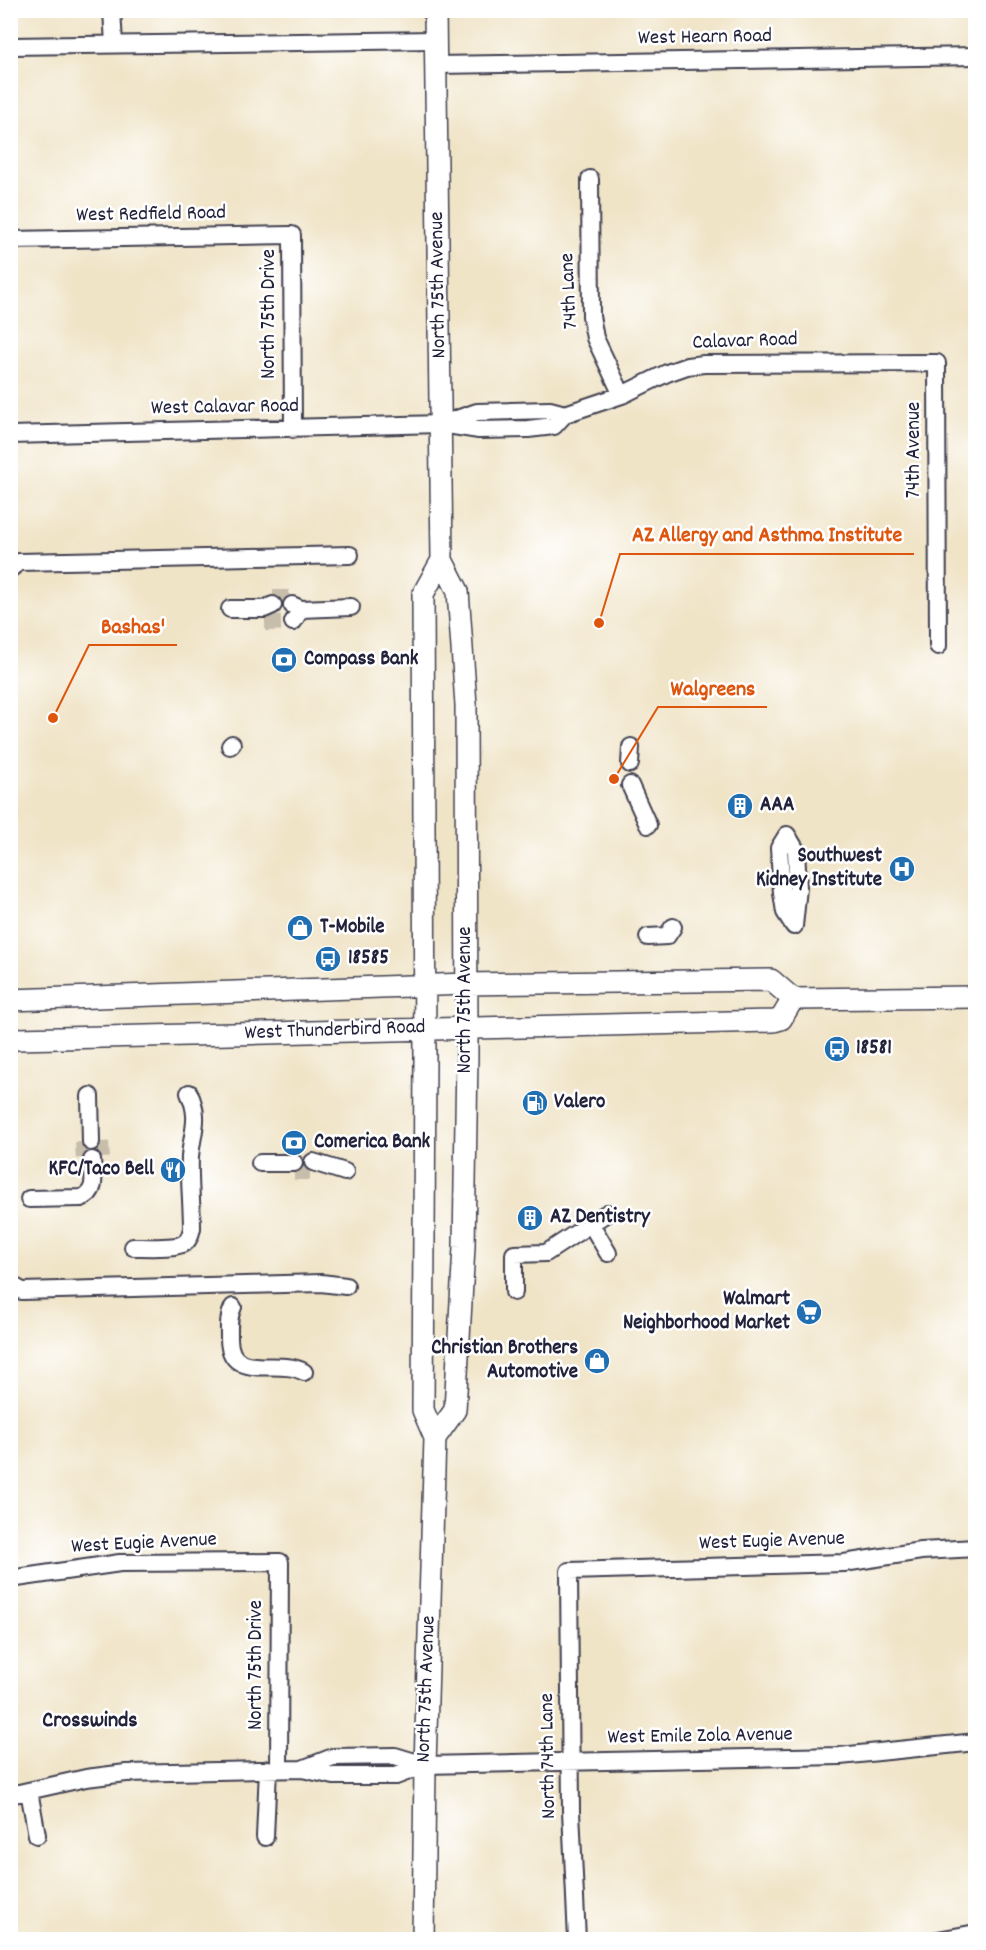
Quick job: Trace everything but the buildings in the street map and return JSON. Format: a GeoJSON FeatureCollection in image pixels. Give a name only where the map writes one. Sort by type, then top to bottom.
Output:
{"type":"FeatureCollection","features":[{"type":"Feature","properties":{"kind":"main road","name":"North 75th Avenue"},"geometry":{"type":"LineString","coordinates":[[435,10],[442,560],[458,591],[466,705],[467,1027],[464,1224],[455,1410],[435,1438]]}},
{"type":"Feature","properties":{"kind":"main road","name":"North 75th Avenue"},"geometry":{"type":"LineString","coordinates":[[423,1940],[425,1765],[435,1438],[423,1410],[425,1028],[423,594],[442,560]]}},
{"type":"Feature","properties":{"kind":"main road","name":"West Thunderbird Road"},"geometry":{"type":"LineString","coordinates":[[10,1000],[424,985],[771,980],[793,999],[781,1019],[774,1021],[98,1038],[16,1039],[10,1035]]}},
{"type":"Feature","properties":{"kind":"main road"},"geometry":{"type":"LineString","coordinates":[[793,999],[975,997]]}},
{"type":"Feature","properties":{"kind":"street"},"geometry":{"type":"LineString","coordinates":[[112,10],[114,44]]}},
{"type":"Feature","properties":{"kind":"street"},"geometry":{"type":"LineString","coordinates":[[10,46],[435,40]]}},
{"type":"Feature","properties":{"kind":"street","name":"West Hearn Road"},"geometry":{"type":"LineString","coordinates":[[435,65],[975,56]]}},
{"type":"Feature","properties":{"kind":"street","name":"74th Lane"},"geometry":{"type":"LineString","coordinates":[[590,179],[591,316],[598,346],[622,395]]}},
{"type":"Feature","properties":{"kind":"street","name":"West Redfield Road"},"geometry":{"type":"LineString","coordinates":[[10,240],[292,235]]}},
{"type":"Feature","properties":{"kind":"street","name":"North 75th Drive"},"geometry":{"type":"LineString","coordinates":[[292,235],[293,429]]}},
{"type":"Feature","properties":{"kind":"street","name":"Calavar Road"},"geometry":{"type":"LineString","coordinates":[[441,424],[479,430],[554,426],[565,414],[622,395],[687,366],[937,363]]}},
{"type":"Feature","properties":{"kind":"street","name":"74th Avenue"},"geometry":{"type":"LineString","coordinates":[[937,363],[938,646]]}},
{"type":"Feature","properties":{"kind":"street","name":"Calavar Road"},"geometry":{"type":"LineString","coordinates":[[441,424],[477,412],[550,410],[565,414]]}},
{"type":"Feature","properties":{"kind":"street"},"geometry":{"type":"LineString","coordinates":[[518,411],[518,429]]}},
{"type":"Feature","properties":{"kind":"street","name":"West Calavar Road"},"geometry":{"type":"LineString","coordinates":[[10,435],[441,424]]}},
{"type":"Feature","properties":{"kind":"street"},"geometry":{"type":"LineString","coordinates":[[10,569],[19,562],[350,555]]}},
{"type":"Feature","properties":{"kind":"street"},"geometry":{"type":"LineString","coordinates":[[294,609],[351,608]]}},
{"type":"Feature","properties":{"kind":"street"},"geometry":{"type":"LineString","coordinates":[[230,609],[267,610]]}},
{"type":"Feature","properties":{"kind":"street"},"geometry":{"type":"LineString","coordinates":[[630,764],[631,747]]}},
{"type":"Feature","properties":{"kind":"street"},"geometry":{"type":"LineString","coordinates":[[630,785],[648,825]]}},
{"type":"Feature","properties":{"kind":"street"},"geometry":{"type":"LineString","coordinates":[[648,937],[667,936],[674,927]]}},
{"type":"Feature","properties":{"kind":"street"},"geometry":{"type":"LineString","coordinates":[[134,1247],[179,1246],[190,1236],[192,1228],[190,1157],[196,1119],[195,1106],[189,1093]]}},
{"type":"Feature","properties":{"kind":"street"},"geometry":{"type":"LineString","coordinates":[[90,1096],[92,1138]]}},
{"type":"Feature","properties":{"kind":"street"},"geometry":{"type":"LineString","coordinates":[[29,1198],[89,1195],[93,1188],[93,1160]]}},
{"type":"Feature","properties":{"kind":"street"},"geometry":{"type":"LineString","coordinates":[[260,1167],[294,1167]]}},
{"type":"Feature","properties":{"kind":"street"},"geometry":{"type":"LineString","coordinates":[[313,1167],[345,1172]]}},
{"type":"Feature","properties":{"kind":"street"},"geometry":{"type":"LineString","coordinates":[[514,1292],[514,1254],[546,1253],[607,1213]]}},
{"type":"Feature","properties":{"kind":"street"},"geometry":{"type":"LineString","coordinates":[[591,1224],[608,1253]]}},
{"type":"Feature","properties":{"kind":"street"},"geometry":{"type":"LineString","coordinates":[[10,1284],[22,1291],[321,1283],[346,1286]]}},
{"type":"Feature","properties":{"kind":"street"},"geometry":{"type":"LineString","coordinates":[[233,1307],[229,1316],[229,1348],[236,1360],[250,1366],[294,1366],[304,1372]]}},
{"type":"Feature","properties":{"kind":"street","name":"West Eugie Avenue"},"geometry":{"type":"LineString","coordinates":[[569,1571],[844,1563],[921,1551],[975,1548]]}},
{"type":"Feature","properties":{"kind":"street","name":"North 75th Drive"},"geometry":{"type":"LineString","coordinates":[[265,1837],[273,1769],[280,1562]]}},
{"type":"Feature","properties":{"kind":"street","name":"West Eugie Avenue"},"geometry":{"type":"LineString","coordinates":[[10,1579],[120,1563],[280,1562]]}},
{"type":"Feature","properties":{"kind":"street","name":"North 74th Lane"},"geometry":{"type":"LineString","coordinates":[[569,1571],[571,1762],[577,1940]]}},
{"type":"Feature","properties":{"kind":"street","name":"West Emile Zola Avenue"},"geometry":{"type":"LineString","coordinates":[[10,1795],[86,1778],[126,1773],[302,1769],[334,1776],[396,1776],[425,1765],[840,1756],[975,1742]]}},
{"type":"Feature","properties":{"kind":"street"},"geometry":{"type":"LineString","coordinates":[[29,1791],[37,1835]]}},
{"type":"Feature","properties":{"kind":"street"},"geometry":{"type":"LineString","coordinates":[[938,1940],[975,1933]]}},
{"type":"Feature","properties":{"kind":"tunnel"},"geometry":{"type":"LineString","coordinates":[[273,598],[292,598]]}},
{"type":"Feature","properties":{"kind":"tunnel"},"geometry":{"type":"LineString","coordinates":[[265,623],[293,622]]}},
{"type":"Feature","properties":{"kind":"tunnel"},"geometry":{"type":"LineString","coordinates":[[83,1142],[84,1161]]}},
{"type":"Feature","properties":{"kind":"tunnel"},"geometry":{"type":"LineString","coordinates":[[101,1142],[102,1160]]}},
{"type":"Feature","properties":{"kind":"tunnel"},"geometry":{"type":"LineString","coordinates":[[294,1172],[313,1172]]}},
{"type":"Feature","properties":{"kind":"place","name":"AZ Allergy and Asthma Institute"},"geometry":{"type":"Point","coordinates":[599,623]}},
{"type":"Feature","properties":{"kind":"place","name":"Compass Bank"},"geometry":{"type":"Point","coordinates":[284,660]}},
{"type":"Feature","properties":{"kind":"place","name":"Bashas'"},"geometry":{"type":"Point","coordinates":[53,718]}},
{"type":"Feature","properties":{"kind":"place","name":"Walgreens"},"geometry":{"type":"Point","coordinates":[614,779]}},
{"type":"Feature","properties":{"kind":"place","name":"AAA"},"geometry":{"type":"Point","coordinates":[740,806]}},
{"type":"Feature","properties":{"kind":"place","name":"Southwest Kidney Institute"},"geometry":{"type":"Point","coordinates":[902,869]}},
{"type":"Feature","properties":{"kind":"place","name":"T-Mobile"},"geometry":{"type":"Point","coordinates":[300,928]}},
{"type":"Feature","properties":{"kind":"place","name":"18585"},"geometry":{"type":"Point","coordinates":[328,959]}},
{"type":"Feature","properties":{"kind":"place","name":"18581"},"geometry":{"type":"Point","coordinates":[837,1049]}},
{"type":"Feature","properties":{"kind":"place","name":"Valero"},"geometry":{"type":"Point","coordinates":[535,1103]}},
{"type":"Feature","properties":{"kind":"place","name":"Comerica Bank"},"geometry":{"type":"Point","coordinates":[294,1143]}},
{"type":"Feature","properties":{"kind":"place","name":"KFC/Taco Bell"},"geometry":{"type":"Point","coordinates":[173,1170]}},
{"type":"Feature","properties":{"kind":"place","name":"AZ Dentistry"},"geometry":{"type":"Point","coordinates":[530,1218]}},
{"type":"Feature","properties":{"kind":"place","name":"Walmart Neighborhood Market"},"geometry":{"type":"Point","coordinates":[809,1312]}},
{"type":"Feature","properties":{"kind":"place","name":"Christian Brothers Automotive"},"geometry":{"type":"Point","coordinates":[597,1361]}},
{"type":"Feature","properties":{"kind":"district","name":"Crosswinds"},"geometry":{"type":"Point","coordinates":[90,1721]}}]}
